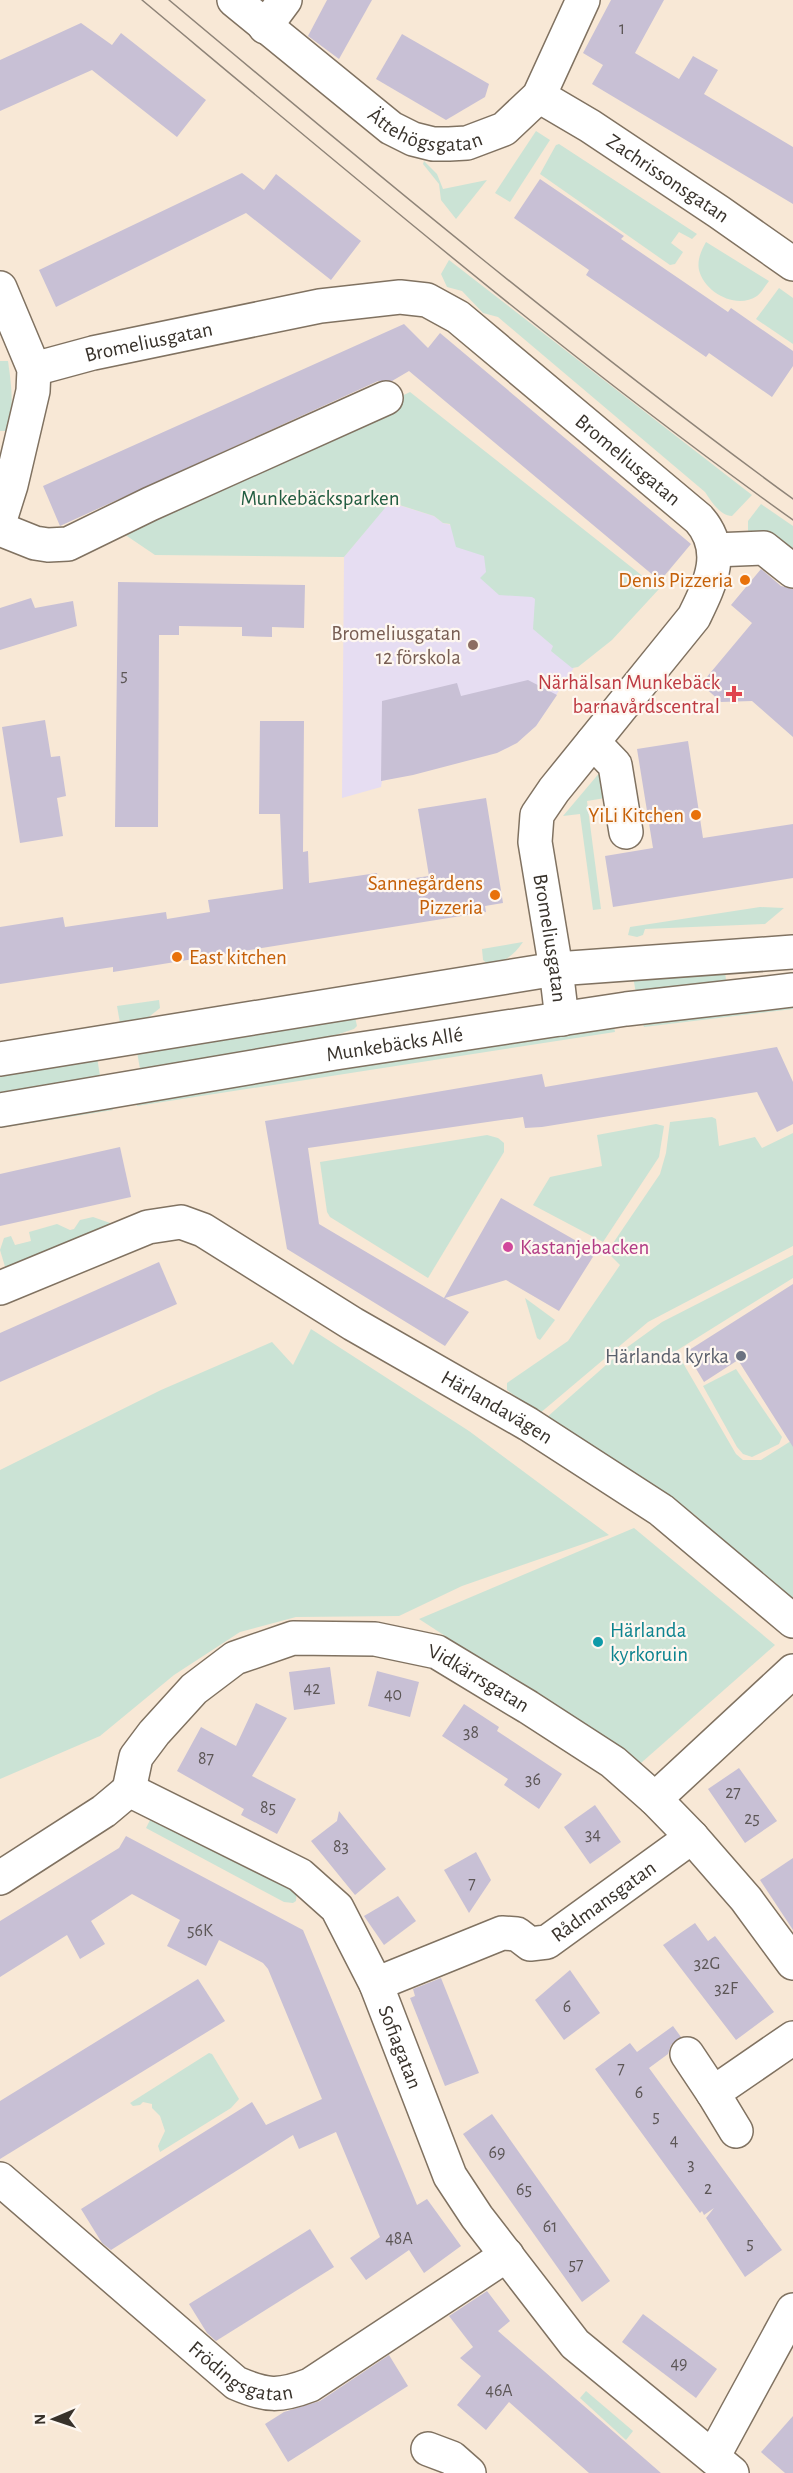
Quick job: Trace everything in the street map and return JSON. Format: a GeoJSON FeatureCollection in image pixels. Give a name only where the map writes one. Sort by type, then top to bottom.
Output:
{"type":"FeatureCollection","features":[{"type":"Feature","properties":{"kind":"street","name":"Ättehögsgatan"},"geometry":{"type":"LineString","coordinates":[[234,0],[391,128],[423,141],[449,144],[467,143],[504,129],[539,96],[583,0]]}},
{"type":"Feature","properties":{"kind":"street"},"geometry":{"type":"LineString","coordinates":[[265,27],[285,0]]}},
{"type":"Feature","properties":{"kind":"street","name":"Zachrissonsgatan"},"geometry":{"type":"LineString","coordinates":[[539,96],[600,133],[793,264]]}},
{"type":"Feature","properties":{"kind":"street"},"geometry":{"type":"LineString","coordinates":[[0,288],[34,369],[33,391],[11,485],[0,520]]}},
{"type":"Feature","properties":{"kind":"street","name":"Bromeliusgatan"},"geometry":{"type":"LineString","coordinates":[[34,369],[93,353],[320,306],[400,297],[427,300],[458,317],[699,519],[710,533],[714,550],[714,567],[709,586],[694,617],[537,815],[535,842],[562,1019]]}},
{"type":"Feature","properties":{"kind":"street"},"geometry":{"type":"LineString","coordinates":[[0,529],[35,543],[68,544],[150,504],[386,398]]}},
{"type":"Feature","properties":{"kind":"street"},"geometry":{"type":"LineString","coordinates":[[714,550],[764,548],[793,571]]}},
{"type":"Feature","properties":{"kind":"street"},"geometry":{"type":"LineString","coordinates":[[593,742],[615,765],[626,832]]}},
{"type":"Feature","properties":{"kind":"street"},"geometry":{"type":"LineString","coordinates":[[0,1059],[556,969],[793,952]]}},
{"type":"Feature","properties":{"kind":"street","name":"Munkebäcks Allé"},"geometry":{"type":"LineString","coordinates":[[0,1110],[243,1067],[562,1019],[720,997],[793,990]]}},
{"type":"Feature","properties":{"kind":"street","name":"Härlandavägen"},"geometry":{"type":"LineString","coordinates":[[0,1288],[131,1232],[164,1223],[181,1222],[203,1230],[353,1324],[528,1424],[661,1510],[793,1621]]}},
{"type":"Feature","properties":{"kind":"street","name":"Vidkärrsgatan"},"geometry":{"type":"LineString","coordinates":[[129,1790],[136,1757],[154,1733],[194,1689],[235,1658],[293,1638],[375,1639],[437,1652],[613,1762],[655,1799],[692,1837],[746,1899],[793,1963]]}},
{"type":"Feature","properties":{"kind":"street"},"geometry":{"type":"LineString","coordinates":[[655,1799],[793,1671]]}},
{"type":"Feature","properties":{"kind":"street"},"geometry":{"type":"LineString","coordinates":[[0,1878],[104,1811],[129,1790]]}},
{"type":"Feature","properties":{"kind":"street","name":"Sofiagatan"},"geometry":{"type":"LineString","coordinates":[[129,1790],[300,1875],[337,1908],[376,1984],[450,2176],[575,2344],[723,2465]]}},
{"type":"Feature","properties":{"kind":"street","name":"Rådmansgatan"},"geometry":{"type":"LineString","coordinates":[[376,1984],[502,1933],[517,1934],[530,1944],[547,1942],[692,1837]]}},
{"type":"Feature","properties":{"kind":"street"},"geometry":{"type":"LineString","coordinates":[[713,2093],[793,2038]]}},
{"type":"Feature","properties":{"kind":"street"},"geometry":{"type":"LineString","coordinates":[[687,2054],[736,2131]]}},
{"type":"Feature","properties":{"kind":"street","name":"Frödingsgatan"},"geometry":{"type":"LineString","coordinates":[[0,2179],[236,2383],[254,2391],[272,2395],[291,2392],[310,2385],[507,2255]]}},
{"type":"Feature","properties":{"kind":"street"},"geometry":{"type":"LineString","coordinates":[[723,2465],[793,2310]]}},
{"type":"Feature","properties":{"kind":"street"},"geometry":{"type":"LineString","coordinates":[[428,2449],[452,2458],[470,2473]]}},
{"type":"Feature","properties":{"kind":"shaded area","name":"Bromeliusgatan 12 förskola"},"geometry":{"type":"Polygon","coordinates":[[[389,502],[434,516],[443,523],[535,545],[577,663],[536,726],[508,748],[382,781],[381,787],[342,798],[344,557],[389,502]]]}},
{"type":"Feature","properties":{"kind":"green space"},"geometry":{"type":"Polygon","coordinates":[[[536,131],[550,140],[510,202],[495,193],[536,131]]]}},
{"type":"Feature","properties":{"kind":"green space"},"geometry":{"type":"Polygon","coordinates":[[[559,144],[697,234],[692,239],[679,232],[671,243],[683,252],[675,264],[670,265],[540,174],[556,145],[559,144]]]}},
{"type":"Feature","properties":{"kind":"green space"},"geometry":{"type":"Polygon","coordinates":[[[424,161],[437,174],[443,189],[487,180],[456,219],[441,200],[439,184],[423,164],[424,161]]]}},
{"type":"Feature","properties":{"kind":"green space"},"geometry":{"type":"Polygon","coordinates":[[[706,242],[769,281],[757,296],[749,300],[731,300],[714,292],[707,285],[699,270],[700,256],[706,242]]]}},
{"type":"Feature","properties":{"kind":"green space"},"geometry":{"type":"Polygon","coordinates":[[[449,260],[752,495],[732,516],[720,511],[705,492],[498,317],[483,313],[462,291],[447,287],[441,274],[449,260]]]}},
{"type":"Feature","properties":{"kind":"green space"},"geometry":{"type":"Polygon","coordinates":[[[779,288],[793,298],[793,344],[756,319],[779,288]]]}},
{"type":"Feature","properties":{"kind":"green space"},"geometry":{"type":"Polygon","coordinates":[[[0,361],[8,361],[12,396],[7,431],[0,431],[0,361]]]}},
{"type":"Feature","properties":{"kind":"green space","name":"Munkebäcksparken"},"geometry":{"type":"Polygon","coordinates":[[[410,392],[659,589],[612,640],[578,667],[572,668],[551,651],[553,646],[533,629],[535,599],[499,595],[480,578],[486,572],[484,556],[456,547],[450,524],[443,523],[434,516],[390,502],[344,557],[155,555],[121,532],[410,392]]]}},
{"type":"Feature","properties":{"kind":"green space"},"geometry":{"type":"Polygon","coordinates":[[[761,504],[793,526],[793,566],[748,531],[748,521],[761,504]]]}},
{"type":"Feature","properties":{"kind":"green space"},"geometry":{"type":"Polygon","coordinates":[[[601,771],[605,798],[587,801],[601,909],[593,910],[580,814],[563,816],[601,771]]]}},
{"type":"Feature","properties":{"kind":"green space"},"geometry":{"type":"Polygon","coordinates":[[[760,907],[784,908],[765,924],[645,929],[643,935],[637,937],[628,935],[630,927],[760,907]]]}},
{"type":"Feature","properties":{"kind":"green space"},"geometry":{"type":"Polygon","coordinates":[[[523,942],[513,954],[500,962],[489,965],[483,960],[482,949],[523,942]]]}},
{"type":"Feature","properties":{"kind":"green space"},"geometry":{"type":"Polygon","coordinates":[[[725,970],[726,981],[636,994],[633,976],[725,970]]]}},
{"type":"Feature","properties":{"kind":"green space"},"geometry":{"type":"Polygon","coordinates":[[[159,1000],[160,1008],[145,1020],[120,1023],[117,1006],[159,1000]]]}},
{"type":"Feature","properties":{"kind":"green space"},"geometry":{"type":"Polygon","coordinates":[[[793,1002],[793,1009],[644,1027],[642,1022],[793,1002]]]}},
{"type":"Feature","properties":{"kind":"green space"},"geometry":{"type":"Polygon","coordinates":[[[355,1017],[357,1026],[354,1029],[327,1038],[140,1069],[137,1052],[355,1017]]]}},
{"type":"Feature","properties":{"kind":"green space"},"geometry":{"type":"Polygon","coordinates":[[[614,1026],[615,1032],[137,1106],[135,1100],[614,1026]]]}},
{"type":"Feature","properties":{"kind":"green space"},"geometry":{"type":"Polygon","coordinates":[[[97,1057],[100,1076],[0,1092],[0,1072],[97,1057]]]}},
{"type":"Feature","properties":{"kind":"green space"},"geometry":{"type":"Polygon","coordinates":[[[112,1107],[113,1110],[0,1128],[0,1122],[112,1107]]]}},
{"type":"Feature","properties":{"kind":"green space"},"geometry":{"type":"Polygon","coordinates":[[[712,1117],[716,1119],[719,1146],[755,1137],[762,1148],[793,1133],[793,1246],[648,1322],[539,1414],[507,1390],[507,1383],[568,1341],[620,1265],[607,1252],[660,1174],[666,1153],[670,1122],[712,1117]]]}},
{"type":"Feature","properties":{"kind":"green space"},"geometry":{"type":"Polygon","coordinates":[[[656,1124],[664,1126],[659,1157],[603,1242],[533,1205],[550,1177],[602,1166],[597,1135],[656,1124]]]}},
{"type":"Feature","properties":{"kind":"green space"},"geometry":{"type":"Polygon","coordinates":[[[487,1135],[498,1138],[504,1143],[504,1152],[428,1278],[330,1217],[327,1212],[320,1162],[487,1135]]]}},
{"type":"Feature","properties":{"kind":"green space"},"geometry":{"type":"Polygon","coordinates":[[[93,1217],[113,1224],[6,1270],[0,1250],[4,1238],[11,1236],[15,1245],[31,1241],[29,1232],[57,1224],[70,1230],[74,1229],[80,1220],[93,1217]]]}},
{"type":"Feature","properties":{"kind":"green space"},"geometry":{"type":"Polygon","coordinates":[[[793,1255],[793,1278],[676,1351],[736,1454],[743,1460],[761,1460],[791,1441],[793,1444],[793,1606],[695,1515],[637,1474],[546,1418],[622,1351],[662,1322],[793,1255]]]}},
{"type":"Feature","properties":{"kind":"green space"},"geometry":{"type":"Polygon","coordinates":[[[525,1298],[555,1320],[540,1340],[537,1338],[525,1298]]]}},
{"type":"Feature","properties":{"kind":"green space"},"geometry":{"type":"Polygon","coordinates":[[[311,1329],[469,1431],[609,1535],[462,1586],[399,1616],[296,1617],[240,1632],[174,1675],[100,1736],[0,1779],[0,1470],[161,1390],[272,1342],[293,1365],[311,1329]]]}},
{"type":"Feature","properties":{"kind":"green space"},"geometry":{"type":"Polygon","coordinates":[[[736,1369],[782,1437],[779,1444],[752,1457],[743,1454],[737,1447],[703,1386],[736,1369]]]}},
{"type":"Feature","properties":{"kind":"green space"},"geometry":{"type":"Polygon","coordinates":[[[634,1528],[775,1645],[641,1763],[419,1619],[634,1528]]]}},
{"type":"Feature","properties":{"kind":"green space"},"geometry":{"type":"Polygon","coordinates":[[[154,1812],[297,1890],[296,1901],[284,1902],[146,1828],[154,1812]]]}},
{"type":"Feature","properties":{"kind":"green space"},"geometry":{"type":"Polygon","coordinates":[[[209,2053],[212,2054],[239,2099],[231,2108],[160,2152],[158,2146],[165,2131],[160,2116],[152,2108],[152,2104],[143,2102],[133,2106],[130,2103],[209,2053]]]}},
{"type":"Feature","properties":{"kind":"green space"},"geometry":{"type":"Polygon","coordinates":[[[586,2391],[633,2431],[626,2440],[580,2398],[586,2391]]]}},
{"type":"Feature","properties":{"kind":"building"},"geometry":{"type":"Polygon","coordinates":[[[327,0],[372,0],[339,59],[308,36],[327,0]]]}},
{"type":"Feature","properties":{"kind":"building"},"geometry":{"type":"Polygon","coordinates":[[[611,0],[664,0],[635,53],[679,79],[693,56],[718,70],[704,94],[793,147],[793,204],[592,84],[603,65],[583,53],[611,0]]]}},
{"type":"Feature","properties":{"kind":"building"},"geometry":{"type":"Polygon","coordinates":[[[81,23],[112,45],[121,33],[206,100],[177,137],[92,70],[0,111],[0,60],[81,23]]]}},
{"type":"Feature","properties":{"kind":"building"},"geometry":{"type":"Polygon","coordinates":[[[402,34],[489,84],[485,97],[446,120],[376,79],[402,34]]]}},
{"type":"Feature","properties":{"kind":"building"},"geometry":{"type":"Polygon","coordinates":[[[242,173],[264,190],[276,174],[361,241],[331,280],[246,213],[56,307],[39,270],[242,173]]]}},
{"type":"Feature","properties":{"kind":"building"},"geometry":{"type":"Polygon","coordinates":[[[540,179],[624,236],[621,239],[728,312],[731,308],[793,351],[793,366],[772,397],[709,353],[706,357],[586,275],[589,270],[514,218],[540,179]]]}},
{"type":"Feature","properties":{"kind":"building"},"geometry":{"type":"Polygon","coordinates":[[[404,324],[428,348],[440,333],[691,544],[660,581],[409,371],[392,381],[378,381],[60,526],[43,486],[404,324]]]}},
{"type":"Feature","properties":{"kind":"building"},"geometry":{"type":"Polygon","coordinates":[[[761,569],[781,586],[793,589],[793,737],[752,701],[721,702],[701,684],[752,623],[731,605],[761,569]]]}},
{"type":"Feature","properties":{"kind":"building"},"geometry":{"type":"Polygon","coordinates":[[[118,582],[305,585],[304,628],[272,627],[272,637],[242,636],[242,627],[179,626],[179,635],[159,635],[158,827],[115,827],[118,582]]]}},
{"type":"Feature","properties":{"kind":"building"},"geometry":{"type":"Polygon","coordinates":[[[31,598],[35,608],[73,601],[77,626],[0,650],[0,608],[31,598]]]}},
{"type":"Feature","properties":{"kind":"building"},"geometry":{"type":"Polygon","coordinates":[[[528,680],[557,695],[536,726],[517,743],[497,753],[381,781],[382,701],[457,683],[461,696],[528,680]]]}},
{"type":"Feature","properties":{"kind":"building"},"geometry":{"type":"Polygon","coordinates":[[[45,720],[51,757],[60,756],[66,796],[57,798],[63,836],[20,843],[2,727],[45,720]]]}},
{"type":"Feature","properties":{"kind":"building"},"geometry":{"type":"Polygon","coordinates":[[[260,721],[304,721],[303,852],[308,851],[309,883],[377,873],[379,883],[429,876],[418,809],[486,798],[503,903],[485,906],[486,912],[113,972],[113,967],[0,984],[0,927],[63,917],[65,927],[166,912],[167,919],[210,912],[208,900],[283,889],[280,814],[259,814],[260,721]]]}},
{"type":"Feature","properties":{"kind":"building"},"geometry":{"type":"Polygon","coordinates":[[[688,741],[703,838],[793,824],[793,878],[613,907],[605,856],[653,848],[637,749],[688,741]]]}},
{"type":"Feature","properties":{"kind":"building"},"geometry":{"type":"Polygon","coordinates":[[[777,1047],[793,1082],[793,1124],[777,1132],[757,1092],[542,1127],[525,1128],[523,1117],[308,1148],[319,1224],[444,1298],[501,1198],[596,1252],[559,1311],[506,1280],[445,1298],[469,1312],[445,1346],[287,1249],[265,1121],[542,1074],[545,1087],[777,1047]]]}},
{"type":"Feature","properties":{"kind":"building"},"geometry":{"type":"Polygon","coordinates":[[[120,1147],[131,1197],[0,1226],[0,1174],[120,1147]]]}},
{"type":"Feature","properties":{"kind":"building"},"geometry":{"type":"Polygon","coordinates":[[[159,1262],[177,1304],[0,1382],[0,1333],[159,1262]]]}},
{"type":"Feature","properties":{"kind":"building","name":"Härlanda kyrka"},"geometry":{"type":"Polygon","coordinates":[[[793,1284],[793,1447],[738,1360],[704,1382],[686,1352],[793,1284]]]}},
{"type":"Feature","properties":{"kind":"building"},"geometry":{"type":"Polygon","coordinates":[[[330,1667],[335,1704],[294,1710],[289,1672],[330,1667]]]}},
{"type":"Feature","properties":{"kind":"building"},"geometry":{"type":"Polygon","coordinates":[[[377,1671],[419,1682],[410,1717],[368,1706],[377,1671]]]}},
{"type":"Feature","properties":{"kind":"building"},"geometry":{"type":"Polygon","coordinates":[[[256,1703],[287,1718],[252,1776],[296,1799],[277,1834],[241,1815],[244,1809],[177,1771],[201,1727],[236,1746],[256,1703]]]}},
{"type":"Feature","properties":{"kind":"building"},"geometry":{"type":"Polygon","coordinates":[[[464,1704],[499,1727],[497,1731],[562,1774],[539,1809],[504,1785],[508,1779],[442,1736],[464,1704]]]}},
{"type":"Feature","properties":{"kind":"building"},"geometry":{"type":"Polygon","coordinates":[[[739,1768],[777,1821],[745,1843],[708,1789],[739,1768]]]}},
{"type":"Feature","properties":{"kind":"building"},"geometry":{"type":"Polygon","coordinates":[[[595,1805],[621,1842],[590,1864],[564,1827],[595,1805]]]}},
{"type":"Feature","properties":{"kind":"building"},"geometry":{"type":"Polygon","coordinates":[[[339,1811],[386,1869],[355,1895],[311,1841],[337,1821],[339,1811]]]}},
{"type":"Feature","properties":{"kind":"building"},"geometry":{"type":"Polygon","coordinates":[[[126,1836],[303,1930],[417,2205],[427,2199],[461,2246],[424,2273],[409,2250],[366,2280],[350,2258],[380,2237],[336,2132],[299,2149],[293,2135],[111,2250],[102,2243],[81,2209],[252,2102],[266,2125],[322,2099],[268,1969],[263,1963],[219,1940],[206,1966],[167,1946],[180,1920],[132,1894],[91,1921],[105,1944],[80,1959],[67,1935],[0,1977],[0,1921],[119,1848],[126,1836]]]}},
{"type":"Feature","properties":{"kind":"building"},"geometry":{"type":"Polygon","coordinates":[[[476,1852],[491,1880],[469,1913],[444,1870],[476,1852]]]}},
{"type":"Feature","properties":{"kind":"building"},"geometry":{"type":"Polygon","coordinates":[[[793,1858],[793,1930],[760,1880],[793,1858]]]}},
{"type":"Feature","properties":{"kind":"building"},"geometry":{"type":"Polygon","coordinates":[[[398,1896],[416,1921],[384,1945],[364,1916],[398,1896]]]}},
{"type":"Feature","properties":{"kind":"building"},"geometry":{"type":"Polygon","coordinates":[[[695,1923],[708,1941],[715,1936],[774,2012],[736,2040],[663,1945],[695,1923]]]}},
{"type":"Feature","properties":{"kind":"building"},"geometry":{"type":"Polygon","coordinates":[[[570,1970],[600,2013],[564,2040],[535,2000],[570,1970]]]}},
{"type":"Feature","properties":{"kind":"building"},"geometry":{"type":"Polygon","coordinates":[[[441,1978],[479,2073],[445,2086],[410,1998],[415,1996],[413,1989],[441,1978]]]}},
{"type":"Feature","properties":{"kind":"building"},"geometry":{"type":"Polygon","coordinates":[[[198,1979],[225,2021],[0,2159],[0,2101],[198,1979]]]}},
{"type":"Feature","properties":{"kind":"building"},"geometry":{"type":"Polygon","coordinates":[[[673,2026],[681,2037],[671,2045],[668,2054],[649,2068],[782,2250],[745,2277],[706,2218],[714,2208],[704,2215],[702,2211],[700,2213],[595,2069],[630,2043],[637,2052],[673,2026]]]}},
{"type":"Feature","properties":{"kind":"building"},"geometry":{"type":"Polygon","coordinates":[[[492,2114],[610,2281],[582,2302],[463,2134],[492,2114]]]}},
{"type":"Feature","properties":{"kind":"building"},"geometry":{"type":"Polygon","coordinates":[[[310,2229],[334,2267],[216,2341],[207,2333],[189,2304],[310,2229]]]}},
{"type":"Feature","properties":{"kind":"building"},"geometry":{"type":"Polygon","coordinates":[[[487,2291],[510,2321],[498,2331],[661,2473],[589,2473],[509,2402],[486,2430],[457,2405],[481,2376],[460,2358],[473,2347],[449,2316],[487,2291]]]}},
{"type":"Feature","properties":{"kind":"building"},"geometry":{"type":"Polygon","coordinates":[[[643,2314],[717,2369],[696,2398],[622,2342],[643,2314]]]}},
{"type":"Feature","properties":{"kind":"building"},"geometry":{"type":"Polygon","coordinates":[[[389,2355],[408,2386],[288,2462],[265,2424],[284,2412],[320,2401],[389,2355]]]}},
{"type":"Feature","properties":{"kind":"building"},"geometry":{"type":"Polygon","coordinates":[[[793,2416],[793,2473],[785,2473],[761,2452],[793,2416]]]}},
{"type":"Feature","properties":{"kind":"tram line"},"geometry":{"type":"LineString","coordinates":[[142,0],[382,200],[544,331],[793,520]]}},
{"type":"Feature","properties":{"kind":"tram line"},"geometry":{"type":"LineString","coordinates":[[169,0],[399,192],[555,317],[633,379],[793,499]]}},
{"type":"Feature","properties":{"kind":"place","name":"Denis Pizzeria"},"geometry":{"type":"Point","coordinates":[745,580]}},
{"type":"Feature","properties":{"kind":"place","name":"Bromeliusgatan 12 förskola"},"geometry":{"type":"Point","coordinates":[473,645]}},
{"type":"Feature","properties":{"kind":"place","name":"Närhälsan Munkebäck barnavårdscentral"},"geometry":{"type":"Point","coordinates":[734,694]}},
{"type":"Feature","properties":{"kind":"place","name":"YiLi Kitchen"},"geometry":{"type":"Point","coordinates":[696,815]}},
{"type":"Feature","properties":{"kind":"place","name":"Sannegårdens Pizzeria"},"geometry":{"type":"Point","coordinates":[495,895]}},
{"type":"Feature","properties":{"kind":"place","name":"East kitchen"},"geometry":{"type":"Point","coordinates":[177,957]}},
{"type":"Feature","properties":{"kind":"place","name":"Kastanjebacken"},"geometry":{"type":"Point","coordinates":[508,1247]}},
{"type":"Feature","properties":{"kind":"place","name":"Härlanda kyrka"},"geometry":{"type":"Point","coordinates":[741,1356]}},
{"type":"Feature","properties":{"kind":"place","name":"Härlanda kyrkoruin"},"geometry":{"type":"Point","coordinates":[598,1642]}}]}
